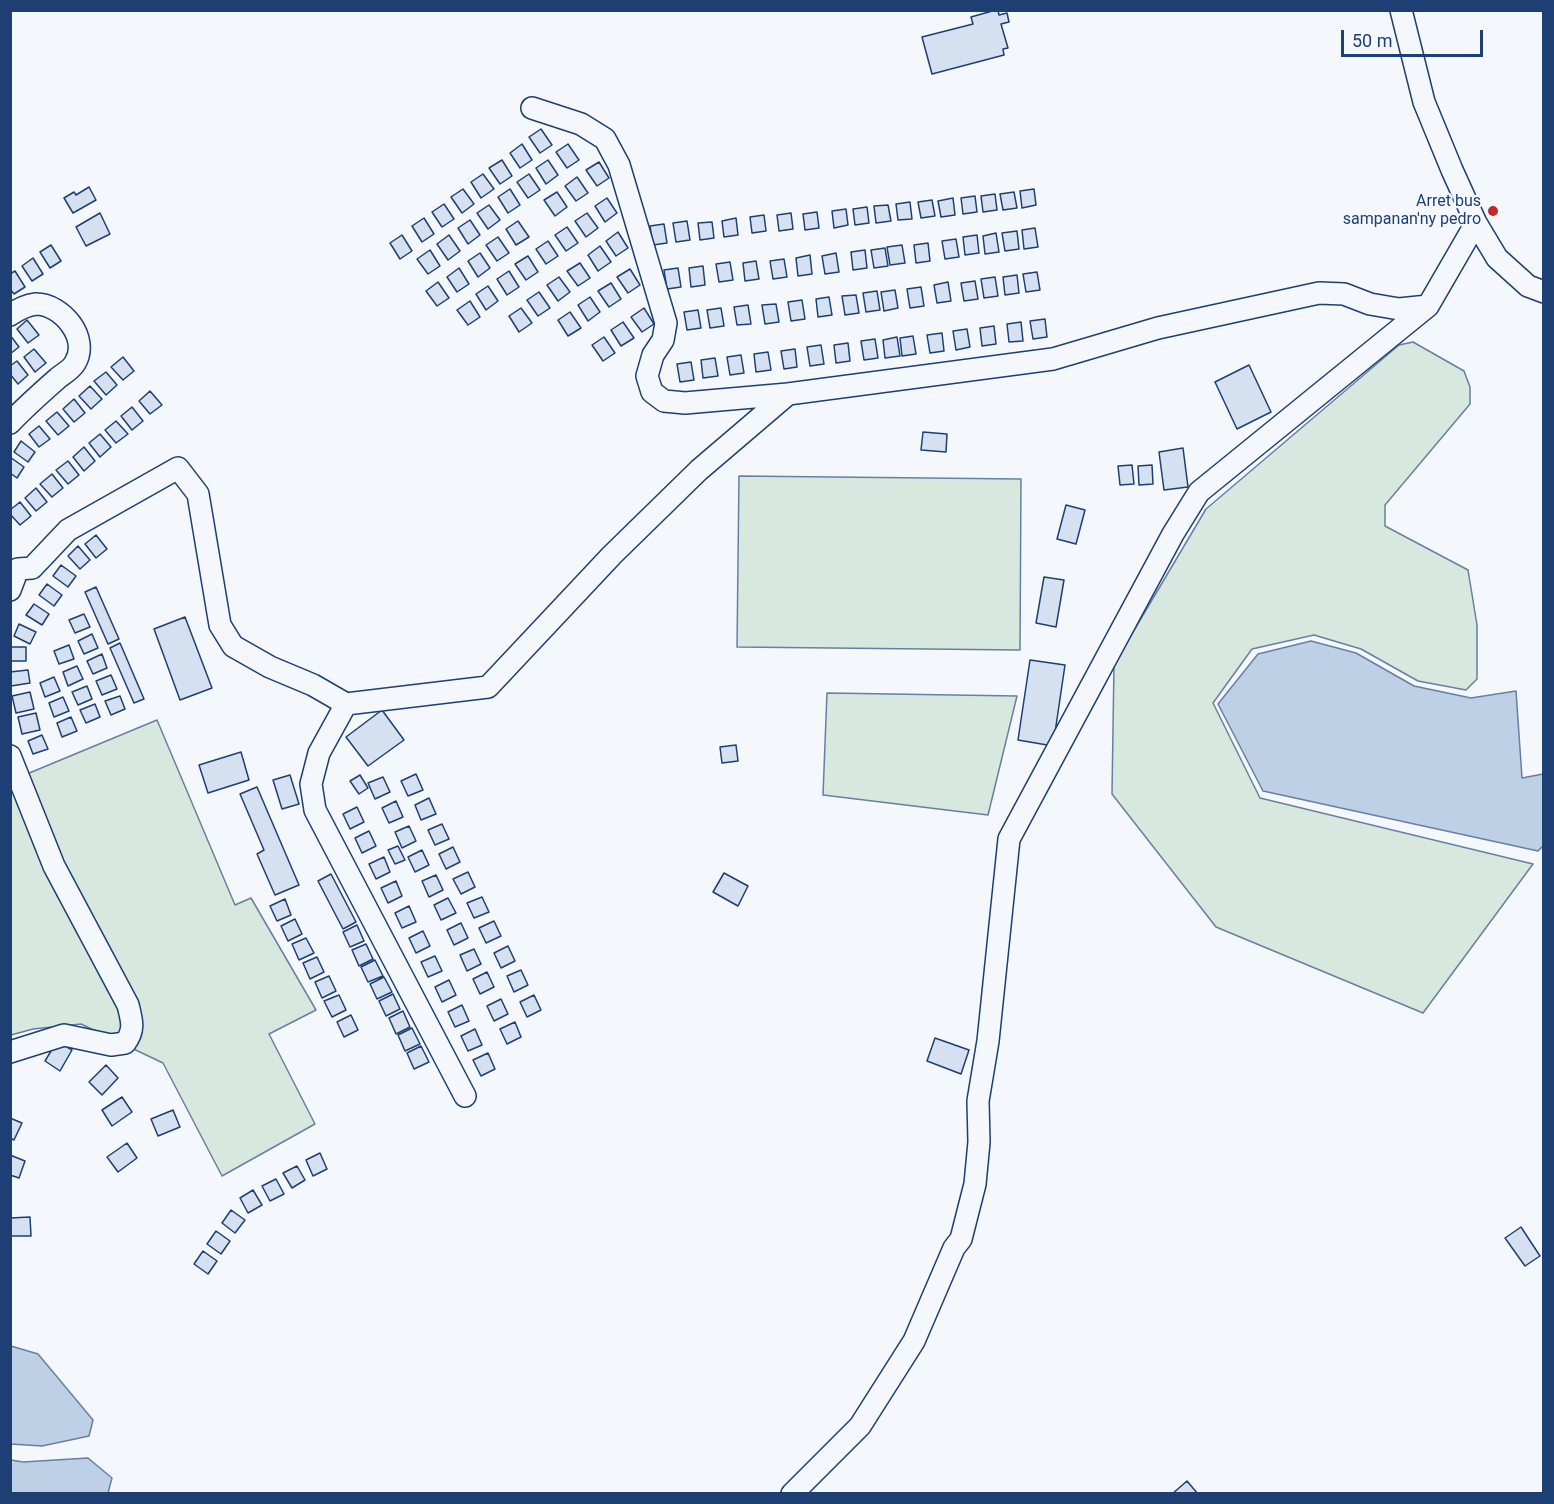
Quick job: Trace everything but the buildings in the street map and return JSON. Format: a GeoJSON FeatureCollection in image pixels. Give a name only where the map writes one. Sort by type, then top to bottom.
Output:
{"type":"FeatureCollection","features":[{"type":"Feature","properties":{"kind":"street"},"geometry":{"type":"LineString","coordinates":[[1401,10],[1424,102],[1476,223],[1497,258],[1528,286],[1544,292]]}},
{"type":"Feature","properties":{"kind":"street"},"geometry":{"type":"LineString","coordinates":[[532,108],[581,124],[605,139],[619,165],[666,323],[663,340],[653,355],[647,376],[652,392],[664,401],[685,403],[788,394],[1053,359],[1158,328],[1319,293],[1344,294],[1370,304],[1399,309],[1428,306]]}},
{"type":"Feature","properties":{"kind":"street"},"geometry":{"type":"LineString","coordinates":[[792,1494],[860,1426],[914,1341],[954,1248],[961,1239],[975,1184],[979,1142],[978,1101],[988,1041],[1009,839],[1173,534],[1199,492],[1428,306],[1476,223]]}},
{"type":"Feature","properties":{"kind":"street"},"geometry":{"type":"LineString","coordinates":[[10,315],[36,304],[55,309],[71,324],[80,341],[75,363],[10,423]]}},
{"type":"Feature","properties":{"kind":"street"},"geometry":{"type":"LineString","coordinates":[[10,590],[18,569],[32,568],[68,530],[177,468],[198,494],[220,625],[233,646],[270,667],[313,685],[346,704],[488,687],[612,555],[699,470],[788,394]]}},
{"type":"Feature","properties":{"kind":"street"},"geometry":{"type":"LineString","coordinates":[[346,704],[319,753],[311,784],[315,810],[465,1096]]}},
{"type":"Feature","properties":{"kind":"street"},"geometry":{"type":"LineString","coordinates":[[10,756],[54,866],[129,1005],[132,1021],[131,1035],[125,1043],[111,1045],[64,1035],[10,1052]]}},
{"type":"Feature","properties":{"kind":"shaded area"},"geometry":{"type":"Polygon","coordinates":[[[1413,342],[1464,371],[1470,387],[1470,404],[1385,505],[1385,526],[1468,570],[1477,625],[1477,679],[1466,690],[1418,681],[1361,649],[1314,635],[1252,649],[1213,703],[1260,798],[1533,864],[1423,1013],[1216,927],[1112,794],[1114,664],[1206,509],[1399,345],[1413,342]]]}},
{"type":"Feature","properties":{"kind":"shaded area"},"geometry":{"type":"Polygon","coordinates":[[[739,476],[1021,479],[1020,650],[737,647],[739,476]]]}},
{"type":"Feature","properties":{"kind":"shaded area"},"geometry":{"type":"Polygon","coordinates":[[[827,693],[1017,696],[988,815],[823,795],[827,693]]]}},
{"type":"Feature","properties":{"kind":"shaded area"},"geometry":{"type":"Polygon","coordinates":[[[157,720],[235,905],[251,898],[316,1010],[269,1034],[315,1124],[222,1176],[163,1063],[81,1024],[33,1029],[11,1035],[10,781],[157,720]]]}},
{"type":"Feature","properties":{"kind":"water"},"geometry":{"type":"Polygon","coordinates":[[[1311,641],[1356,653],[1414,686],[1471,698],[1516,691],[1522,778],[1543,774],[1543,846],[1538,851],[1263,791],[1218,704],[1258,654],[1311,641]]]}},
{"type":"Feature","properties":{"kind":"water"},"geometry":{"type":"Polygon","coordinates":[[[11,1346],[38,1354],[93,1420],[89,1436],[42,1446],[11,1444],[11,1346]]]}},
{"type":"Feature","properties":{"kind":"water"},"geometry":{"type":"Polygon","coordinates":[[[88,1458],[112,1478],[108,1493],[11,1493],[11,1460],[23,1462],[88,1458]]]}},
{"type":"Feature","properties":{"kind":"place","name":"Arret bus sampanan'ny pedro"},"geometry":{"type":"Point","coordinates":[1493,211]}}]}
